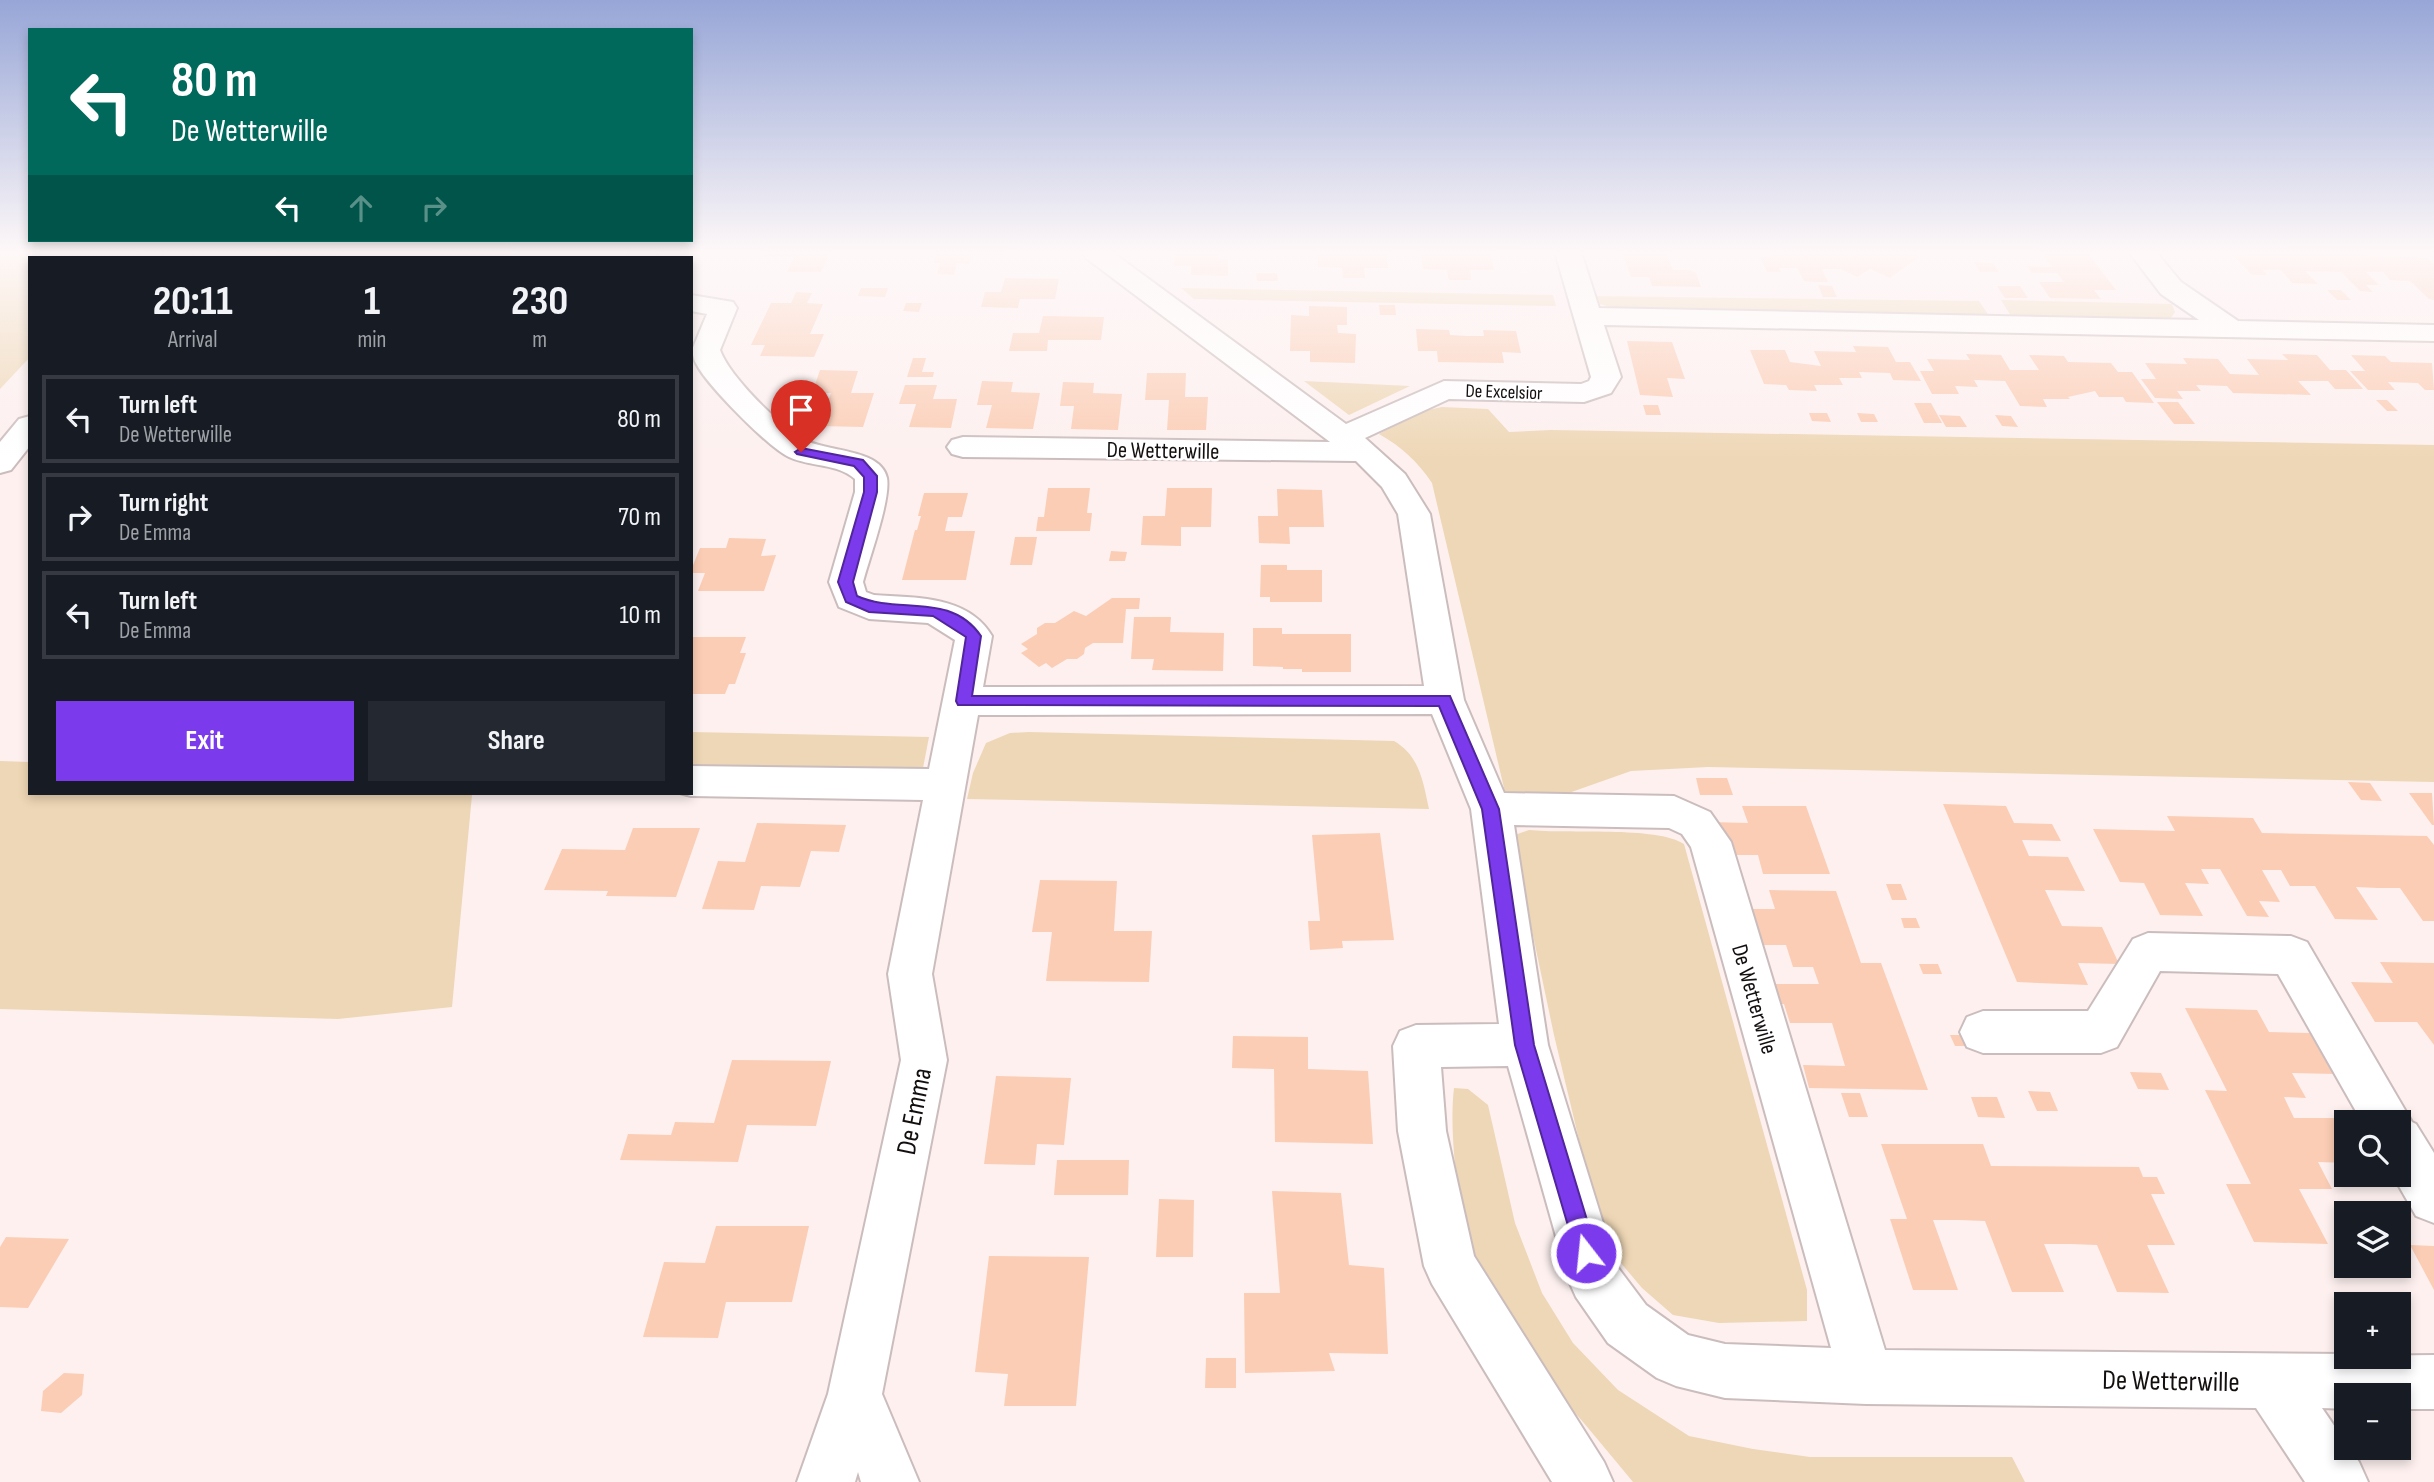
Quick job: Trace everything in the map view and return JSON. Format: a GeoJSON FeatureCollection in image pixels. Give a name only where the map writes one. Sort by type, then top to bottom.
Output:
{"type":"FeatureCollection","features":[{"type":"Feature","properties":{"kind":"street","name":"De Emma"},"geometry":{"type":"LineString","coordinates":[[718,321],[706,350],[712,365],[785,442],[801,452],[858,463],[871,476],[871,492],[846,582],[851,599],[869,607],[935,611],[961,625],[974,636],[910,974],[924,1060],[855,1394],[825,1482]]}},
{"type":"Feature","properties":{"kind":"street","name":"De Wetterwille"},"geometry":{"type":"LineString","coordinates":[[1188,321],[1353,444],[1394,481],[1414,514],[1445,700],[1491,809],[1525,1045],[1594,1279],[1627,1324],[1676,1359],[1725,1371],[1866,1377],[2434,1382]]}},
{"type":"Feature","properties":{"kind":"street","name":"De Excelsior"},"geometry":{"type":"LineString","coordinates":[[1353,444],[1444,390],[1584,393],[1601,387],[1605,377],[1590,321]]}},
{"type":"Feature","properties":{"kind":"street"},"geometry":{"type":"LineString","coordinates":[[1826,321],[2434,333]]}},
{"type":"Feature","properties":{"kind":"street"},"geometry":{"type":"LineString","coordinates":[[2220,321],[2233,330]]}},
{"type":"Feature","properties":{"kind":"street"},"geometry":{"type":"LineString","coordinates":[[0,463],[28,428]]}},
{"type":"Feature","properties":{"kind":"street","name":"De Wetterwille"},"geometry":{"type":"LineString","coordinates":[[963,447],[1353,444]]}},
{"type":"Feature","properties":{"kind":"street"},"geometry":{"type":"LineString","coordinates":[[963,701],[1445,700]]}},
{"type":"Feature","properties":{"kind":"street"},"geometry":{"type":"LineString","coordinates":[[693,781],[946,785]]}},
{"type":"Feature","properties":{"kind":"street","name":"De Wetterwille"},"geometry":{"type":"LineString","coordinates":[[1491,809],[1674,812],[1696,823],[1710,842],[1866,1377]]}},
{"type":"Feature","properties":{"kind":"street"},"geometry":{"type":"LineString","coordinates":[[1983,1032],[2101,1032],[2148,952],[2291,955],[2381,1110]]}},
{"type":"Feature","properties":{"kind":"street"},"geometry":{"type":"LineString","coordinates":[[1525,1045],[1416,1046],[1422,1131],[1450,1266],[1584,1482]]}},
{"type":"Feature","properties":{"kind":"street"},"geometry":{"type":"LineString","coordinates":[[2411,1160],[2434,1199]]}},
{"type":"Feature","properties":{"kind":"street"},"geometry":{"type":"LineString","coordinates":[[2270,1381],[2339,1482]]}},
{"type":"Feature","properties":{"kind":"street"},"geometry":{"type":"LineString","coordinates":[[855,1394],[890,1482]]}},
{"type":"Feature","properties":{"kind":"shaded area"},"geometry":{"type":"Polygon","coordinates":[[[0,321],[28,321],[28,359],[0,389],[0,321]]]}},
{"type":"Feature","properties":{"kind":"shaded area"},"geometry":{"type":"Polygon","coordinates":[[[1304,381],[1410,386],[1349,415],[1304,381]]]}},
{"type":"Feature","properties":{"kind":"shaded area"},"geometry":{"type":"Polygon","coordinates":[[[1442,407],[1488,409],[1509,432],[1551,430],[2434,445],[2434,782],[1708,767],[1631,771],[1563,795],[1505,792],[1432,483],[1408,455],[1379,434],[1418,412],[1442,407]]]}},
{"type":"Feature","properties":{"kind":"shaded area"},"geometry":{"type":"Polygon","coordinates":[[[693,732],[929,737],[923,768],[907,775],[693,770],[693,732]]]}},
{"type":"Feature","properties":{"kind":"shaded area"},"geometry":{"type":"Polygon","coordinates":[[[1010,733],[1394,741],[1410,754],[1415,762],[1429,809],[967,799],[973,773],[986,743],[1010,733]]]}},
{"type":"Feature","properties":{"kind":"shaded area"},"geometry":{"type":"Polygon","coordinates":[[[0,761],[28,762],[28,795],[472,795],[452,1007],[338,1019],[0,1009],[0,761]]]}},
{"type":"Feature","properties":{"kind":"shaded area"},"geometry":{"type":"Polygon","coordinates":[[[1529,830],[1633,833],[1671,838],[1684,844],[1807,1290],[1807,1321],[1719,1323],[1673,1315],[1642,1288],[1615,1256],[1596,1211],[1554,1035],[1512,836],[1529,830]]]}},
{"type":"Feature","properties":{"kind":"shaded area"},"geometry":{"type":"Polygon","coordinates":[[[1454,1088],[1468,1089],[1488,1105],[1515,1223],[1542,1293],[1573,1343],[1618,1390],[1689,1436],[1810,1457],[2012,1457],[2025,1482],[1633,1482],[1561,1397],[1520,1357],[1498,1326],[1485,1296],[1464,1224],[1454,1150],[1454,1088]]]}},
{"type":"Feature","properties":{"kind":"building"},"geometry":{"type":"Polygon","coordinates":[[[762,321],[816,321],[810,334],[824,334],[814,357],[760,356],[765,345],[751,345],[762,321]]]}},
{"type":"Feature","properties":{"kind":"building"},"geometry":{"type":"Polygon","coordinates":[[[1042,321],[1103,321],[1101,340],[1048,340],[1047,351],[1009,351],[1013,333],[1039,333],[1042,321]]]}},
{"type":"Feature","properties":{"kind":"building"},"geometry":{"type":"Polygon","coordinates":[[[1291,321],[1347,321],[1347,325],[1337,325],[1338,333],[1356,334],[1355,363],[1310,362],[1310,351],[1290,351],[1291,321]]]}},
{"type":"Feature","properties":{"kind":"building"},"geometry":{"type":"Polygon","coordinates":[[[1416,329],[1449,330],[1450,335],[1467,336],[1484,336],[1483,330],[1516,331],[1521,353],[1502,352],[1504,363],[1438,362],[1437,351],[1418,351],[1416,329]]]}},
{"type":"Feature","properties":{"kind":"building"},"geometry":{"type":"Polygon","coordinates":[[[1627,341],[1672,342],[1685,379],[1667,378],[1673,397],[1640,395],[1627,341]]]}},
{"type":"Feature","properties":{"kind":"building"},"geometry":{"type":"Polygon","coordinates":[[[1853,346],[1888,347],[1896,362],[1910,362],[1921,381],[1893,380],[1890,373],[1859,372],[1862,378],[1839,378],[1843,385],[1814,385],[1817,391],[1789,390],[1786,385],[1764,384],[1750,350],[1785,350],[1790,362],[1821,366],[1814,351],[1856,352],[1853,346]]]}},
{"type":"Feature","properties":{"kind":"building"},"geometry":{"type":"Polygon","coordinates":[[[1966,354],[2001,355],[2010,370],[2039,370],[2029,355],[2064,356],[2068,362],[2111,363],[2118,372],[2132,372],[2154,403],[2126,402],[2123,397],[2099,397],[2095,391],[2068,397],[2070,399],[2043,399],[2047,407],[2020,406],[2005,381],[1974,380],[1978,387],[1955,386],[1959,394],[1932,394],[1920,371],[1934,371],[1927,359],[1970,360],[1966,354]]]}},
{"type":"Feature","properties":{"kind":"building"},"geometry":{"type":"Polygon","coordinates":[[[2282,354],[2317,355],[2330,370],[2346,370],[2363,389],[2335,389],[2328,381],[2298,381],[2311,395],[2233,393],[2227,386],[2196,385],[2201,391],[2177,391],[2183,399],[2155,398],[2141,379],[2156,379],[2145,363],[2187,364],[2183,358],[2218,359],[2230,374],[2259,375],[2247,359],[2288,360],[2282,354]]]}},
{"type":"Feature","properties":{"kind":"building"},"geometry":{"type":"Polygon","coordinates":[[[2351,355],[2385,356],[2391,362],[2432,363],[2434,390],[2425,390],[2418,383],[2388,382],[2395,390],[2368,390],[2350,371],[2365,371],[2351,355]]]}},
{"type":"Feature","properties":{"kind":"building"},"geometry":{"type":"Polygon","coordinates":[[[913,358],[926,358],[922,372],[934,372],[933,377],[907,377],[913,358]]]}},
{"type":"Feature","properties":{"kind":"building"},"geometry":{"type":"Polygon","coordinates":[[[820,370],[858,371],[851,393],[874,393],[863,427],[819,426],[831,393],[812,393],[820,370]]]}},
{"type":"Feature","properties":{"kind":"building"},"geometry":{"type":"Polygon","coordinates":[[[1147,373],[1186,373],[1185,397],[1208,397],[1206,430],[1167,430],[1169,400],[1145,400],[1147,373]]]}},
{"type":"Feature","properties":{"kind":"building"},"geometry":{"type":"Polygon","coordinates":[[[982,381],[1013,382],[1011,392],[1040,393],[1033,429],[986,428],[992,405],[977,405],[982,381]]]}},
{"type":"Feature","properties":{"kind":"building"},"geometry":{"type":"Polygon","coordinates":[[[1063,382],[1094,383],[1093,393],[1122,394],[1118,430],[1071,429],[1074,406],[1060,406],[1063,382]]]}},
{"type":"Feature","properties":{"kind":"building"},"geometry":{"type":"Polygon","coordinates":[[[905,385],[937,385],[933,399],[957,399],[951,428],[909,427],[916,404],[899,404],[905,385]]]}},
{"type":"Feature","properties":{"kind":"building"},"geometry":{"type":"Polygon","coordinates":[[[2376,400],[2387,400],[2398,411],[2387,411],[2376,400]]]}},
{"type":"Feature","properties":{"kind":"building"},"geometry":{"type":"Polygon","coordinates":[[[2157,402],[2178,402],[2195,424],[2174,424],[2157,402]]]}},
{"type":"Feature","properties":{"kind":"building"},"geometry":{"type":"Polygon","coordinates":[[[1914,403],[1931,403],[1942,423],[1924,423],[1914,403]]]}},
{"type":"Feature","properties":{"kind":"building"},"geometry":{"type":"Polygon","coordinates":[[[1643,405],[1658,405],[1661,415],[1646,415],[1643,405]]]}},
{"type":"Feature","properties":{"kind":"building"},"geometry":{"type":"Polygon","coordinates":[[[1809,413],[1827,413],[1831,422],[1812,421],[1809,413]]]}},
{"type":"Feature","properties":{"kind":"building"},"geometry":{"type":"Polygon","coordinates":[[[1857,413],[1874,414],[1878,422],[1861,422],[1857,413]]]}},
{"type":"Feature","properties":{"kind":"building"},"geometry":{"type":"Polygon","coordinates":[[[1939,415],[1960,416],[1967,427],[1946,427],[1939,415]]]}},
{"type":"Feature","properties":{"kind":"building"},"geometry":{"type":"Polygon","coordinates":[[[1995,415],[2011,416],[2018,427],[2002,426],[1995,415]]]}},
{"type":"Feature","properties":{"kind":"building"},"geometry":{"type":"Polygon","coordinates":[[[1048,488],[1090,488],[1087,513],[1092,513],[1090,531],[1036,531],[1038,517],[1044,517],[1048,488]]]}},
{"type":"Feature","properties":{"kind":"building"},"geometry":{"type":"Polygon","coordinates":[[[1167,488],[1212,488],[1211,527],[1181,527],[1181,546],[1141,545],[1143,516],[1165,516],[1167,488]]]}},
{"type":"Feature","properties":{"kind":"building"},"geometry":{"type":"Polygon","coordinates":[[[1277,489],[1322,490],[1324,527],[1289,527],[1290,544],[1259,543],[1258,516],[1278,516],[1277,489]]]}},
{"type":"Feature","properties":{"kind":"building"},"geometry":{"type":"Polygon","coordinates":[[[924,493],[968,493],[962,517],[948,517],[945,531],[975,531],[966,580],[902,580],[921,516],[918,516],[924,493]]]}},
{"type":"Feature","properties":{"kind":"building"},"geometry":{"type":"Polygon","coordinates":[[[1015,537],[1037,537],[1032,565],[1010,565],[1015,537]]]}},
{"type":"Feature","properties":{"kind":"building"},"geometry":{"type":"Polygon","coordinates":[[[729,538],[766,539],[761,556],[776,555],[764,591],[698,591],[705,573],[693,573],[693,565],[700,548],[726,548],[729,538]]]}},
{"type":"Feature","properties":{"kind":"building"},"geometry":{"type":"Polygon","coordinates":[[[1111,551],[1127,552],[1125,561],[1109,561],[1111,551]]]}},
{"type":"Feature","properties":{"kind":"building"},"geometry":{"type":"Polygon","coordinates":[[[1261,565],[1287,565],[1287,570],[1322,570],[1322,602],[1270,602],[1270,597],[1260,597],[1261,565]]]}},
{"type":"Feature","properties":{"kind":"building"},"geometry":{"type":"Polygon","coordinates":[[[1112,598],[1140,598],[1139,609],[1126,609],[1123,643],[1093,643],[1085,648],[1084,654],[1077,659],[1067,659],[1052,668],[1046,663],[1039,667],[1021,653],[1028,649],[1021,644],[1037,634],[1037,628],[1045,623],[1055,623],[1074,611],[1086,616],[1112,598]]]}},
{"type":"Feature","properties":{"kind":"building"},"geometry":{"type":"Polygon","coordinates":[[[1134,617],[1171,617],[1170,632],[1224,633],[1223,671],[1152,670],[1154,659],[1131,659],[1134,617]]]}},
{"type":"Feature","properties":{"kind":"building"},"geometry":{"type":"Polygon","coordinates":[[[1253,628],[1282,628],[1282,634],[1351,634],[1351,672],[1302,672],[1302,669],[1253,666],[1253,628]]]}},
{"type":"Feature","properties":{"kind":"building"},"geometry":{"type":"Polygon","coordinates":[[[693,637],[746,637],[740,653],[746,653],[735,684],[729,684],[725,694],[693,694],[693,637]]]}},
{"type":"Feature","properties":{"kind":"building"},"geometry":{"type":"Polygon","coordinates":[[[1696,778],[1727,778],[1733,795],[1700,795],[1696,778]]]}},
{"type":"Feature","properties":{"kind":"building"},"geometry":{"type":"Polygon","coordinates":[[[2348,782],[2370,783],[2382,801],[2361,800],[2348,782]]]}},
{"type":"Feature","properties":{"kind":"building"},"geometry":{"type":"Polygon","coordinates":[[[2409,793],[2432,793],[2434,825],[2432,825],[2409,793]]]}},
{"type":"Feature","properties":{"kind":"building"},"geometry":{"type":"Polygon","coordinates":[[[1943,804],[2006,806],[2014,823],[2052,824],[2061,841],[2022,840],[2029,856],[2068,857],[2085,891],[2045,890],[2062,926],[2102,927],[2119,964],[2078,963],[2088,985],[2017,982],[1943,804]]]}},
{"type":"Feature","properties":{"kind":"building"},"geometry":{"type":"Polygon","coordinates":[[[1742,806],[1806,806],[1830,874],[1763,874],[1758,855],[1720,855],[1710,822],[1748,823],[1742,806]]]}},
{"type":"Feature","properties":{"kind":"building"},"geometry":{"type":"Polygon","coordinates":[[[2167,816],[2253,818],[2262,833],[2427,836],[2434,845],[2434,921],[2423,921],[2400,888],[2356,887],[2378,920],[2335,919],[2315,886],[2290,886],[2281,870],[2262,870],[2280,902],[2259,901],[2269,917],[2247,916],[2220,869],[2201,869],[2209,884],[2185,883],[2203,916],[2160,915],[2144,883],[2120,882],[2093,829],[2175,831],[2167,816]]]}},
{"type":"Feature","properties":{"kind":"building"},"geometry":{"type":"Polygon","coordinates":[[[757,823],[846,825],[839,852],[811,851],[800,887],[761,886],[754,910],[702,909],[718,861],[745,862],[757,823]]]}},
{"type":"Feature","properties":{"kind":"building"},"geometry":{"type":"Polygon","coordinates":[[[633,828],[700,828],[676,897],[606,896],[608,891],[544,890],[562,849],[625,850],[633,828]]]}},
{"type":"Feature","properties":{"kind":"building"},"geometry":{"type":"Polygon","coordinates":[[[1380,833],[1394,940],[1342,941],[1343,948],[1310,950],[1308,921],[1320,921],[1312,835],[1380,833]]]}},
{"type":"Feature","properties":{"kind":"building"},"geometry":{"type":"Polygon","coordinates":[[[1040,880],[1117,881],[1114,931],[1152,931],[1149,982],[1046,981],[1052,932],[1032,932],[1040,880]]]}},
{"type":"Feature","properties":{"kind":"building"},"geometry":{"type":"Polygon","coordinates":[[[1886,884],[1901,884],[1907,900],[1892,900],[1886,884]]]}},
{"type":"Feature","properties":{"kind":"building"},"geometry":{"type":"Polygon","coordinates":[[[1769,890],[1836,891],[1861,963],[1881,963],[1928,1090],[1809,1088],[1803,1065],[1845,1066],[1832,1023],[1790,1023],[1784,1004],[1759,1004],[1753,984],[1819,984],[1813,967],[1793,967],[1786,945],[1745,945],[1736,909],[1775,909],[1769,890]]]}},
{"type":"Feature","properties":{"kind":"building"},"geometry":{"type":"Polygon","coordinates":[[[1901,918],[1916,918],[1920,928],[1904,928],[1901,918]]]}},
{"type":"Feature","properties":{"kind":"building"},"geometry":{"type":"Polygon","coordinates":[[[2380,962],[2434,963],[2434,1045],[2417,1022],[2375,1022],[2351,982],[2393,983],[2380,962]]]}},
{"type":"Feature","properties":{"kind":"building"},"geometry":{"type":"Polygon","coordinates":[[[1919,964],[1938,964],[1942,974],[1923,974],[1919,964]]]}},
{"type":"Feature","properties":{"kind":"building"},"geometry":{"type":"Polygon","coordinates":[[[2185,1008],[2257,1010],[2269,1032],[2311,1033],[2335,1074],[2292,1073],[2306,1098],[2284,1097],[2294,1118],[2334,1118],[2334,1163],[2318,1162],[2332,1189],[2299,1189],[2328,1244],[2254,1242],[2226,1184],[2251,1184],[2205,1090],[2227,1091],[2185,1008]]]}},
{"type":"Feature","properties":{"kind":"building"},"geometry":{"type":"Polygon","coordinates":[[[1950,1035],[1969,1035],[1973,1046],[1955,1046],[1950,1035]]]}},
{"type":"Feature","properties":{"kind":"building"},"geometry":{"type":"Polygon","coordinates":[[[1233,1036],[1308,1037],[1308,1069],[1368,1071],[1373,1144],[1275,1142],[1274,1069],[1232,1068],[1233,1036]]]}},
{"type":"Feature","properties":{"kind":"building"},"geometry":{"type":"Polygon","coordinates":[[[732,1060],[831,1061],[816,1126],[747,1125],[738,1162],[620,1160],[628,1134],[671,1135],[675,1122],[714,1123],[732,1060]]]}},
{"type":"Feature","properties":{"kind":"building"},"geometry":{"type":"Polygon","coordinates":[[[2130,1072],[2161,1073],[2169,1090],[2138,1089],[2130,1072]]]}},
{"type":"Feature","properties":{"kind":"building"},"geometry":{"type":"Polygon","coordinates":[[[996,1076],[1071,1078],[1064,1145],[1037,1144],[1035,1165],[984,1164],[996,1076]]]}},
{"type":"Feature","properties":{"kind":"building"},"geometry":{"type":"Polygon","coordinates":[[[2028,1091],[2050,1092],[2058,1111],[2037,1111],[2028,1091]]]}},
{"type":"Feature","properties":{"kind":"building"},"geometry":{"type":"Polygon","coordinates":[[[1841,1093],[1860,1093],[1868,1117],[1849,1117],[1841,1093]]]}},
{"type":"Feature","properties":{"kind":"building"},"geometry":{"type":"Polygon","coordinates":[[[1971,1097],[1997,1097],[2005,1118],[1978,1117],[1971,1097]]]}},
{"type":"Feature","properties":{"kind":"building"},"geometry":{"type":"Polygon","coordinates":[[[1881,1144],[1983,1144],[1991,1166],[2139,1167],[2143,1177],[2157,1177],[2165,1194],[2151,1194],[2175,1245],[2147,1245],[2169,1293],[2117,1292],[2097,1245],[2070,1244],[2044,1244],[2064,1292],[2012,1292],[1985,1221],[1959,1220],[1933,1220],[1958,1290],[1913,1290],[1890,1219],[1907,1219],[1881,1144]]]}},
{"type":"Feature","properties":{"kind":"building"},"geometry":{"type":"Polygon","coordinates":[[[1057,1160],[1129,1160],[1128,1195],[1054,1195],[1057,1160]]]}},
{"type":"Feature","properties":{"kind":"building"},"geometry":{"type":"Polygon","coordinates":[[[1272,1191],[1341,1193],[1349,1265],[1384,1268],[1388,1354],[1329,1353],[1335,1371],[1245,1373],[1244,1293],[1280,1293],[1272,1191]]]}},
{"type":"Feature","properties":{"kind":"building"},"geometry":{"type":"Polygon","coordinates":[[[1159,1199],[1194,1200],[1193,1257],[1156,1257],[1159,1199]]]}},
{"type":"Feature","properties":{"kind":"building"},"geometry":{"type":"Polygon","coordinates":[[[716,1226],[809,1226],[792,1302],[726,1302],[718,1338],[643,1337],[664,1262],[705,1263],[716,1226]]]}},
{"type":"Feature","properties":{"kind":"building"},"geometry":{"type":"Polygon","coordinates":[[[6,1237],[69,1239],[28,1308],[0,1307],[0,1247],[6,1237]]]}},
{"type":"Feature","properties":{"kind":"building"},"geometry":{"type":"Polygon","coordinates":[[[2411,1245],[2434,1246],[2434,1290],[2411,1247],[2411,1245]]]}},
{"type":"Feature","properties":{"kind":"building"},"geometry":{"type":"Polygon","coordinates":[[[989,1256],[1089,1257],[1076,1406],[1004,1406],[1008,1374],[975,1372],[989,1256]]]}},
{"type":"Feature","properties":{"kind":"building"},"geometry":{"type":"Polygon","coordinates":[[[1206,1358],[1236,1358],[1236,1388],[1205,1388],[1206,1358]]]}},
{"type":"Feature","properties":{"kind":"building"},"geometry":{"type":"Polygon","coordinates":[[[64,1373],[84,1374],[82,1395],[61,1413],[41,1411],[43,1391],[64,1373]]]}},
{"type":"Feature","properties":{"kind":"route"},"geometry":{"type":"LineString","coordinates":[[801,452],[858,463],[871,476],[871,492],[846,582],[851,599],[869,607],[935,611],[961,625],[974,636],[963,701],[1445,700],[1491,809],[1525,1045],[1586,1253]]}}]}
